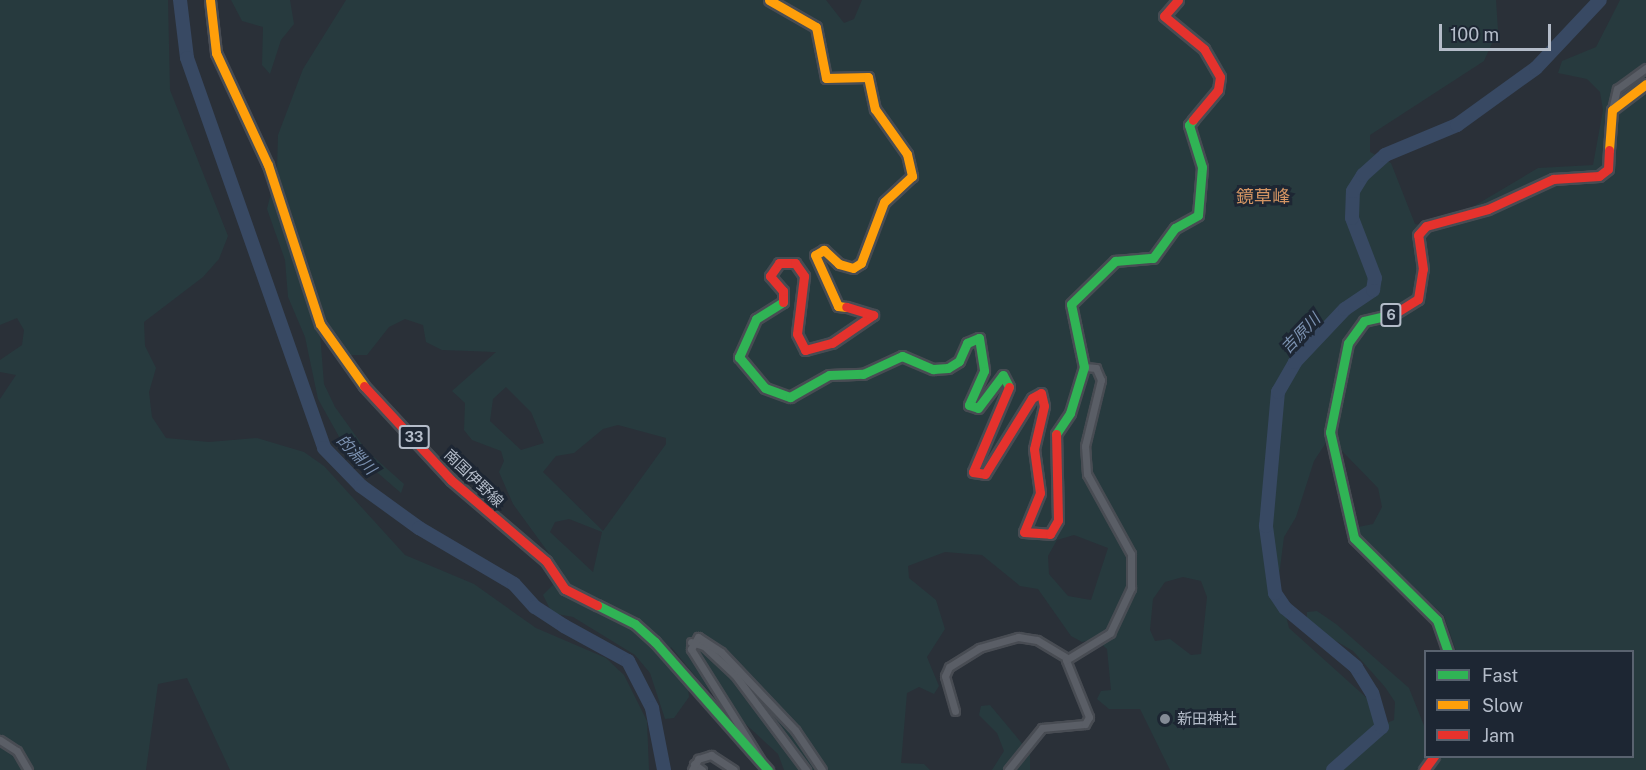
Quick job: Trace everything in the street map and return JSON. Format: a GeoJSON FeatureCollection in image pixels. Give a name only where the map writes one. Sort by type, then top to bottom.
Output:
{"type":"FeatureCollection","features":[{"type":"Feature","properties":{"kind":"street","name":"南国伊野線"},"geometry":{"type":"LineString","coordinates":[[210,0],[216,53],[268,165],[320,324],[358,380],[451,480],[546,561],[565,589],[644,631],[768,770]]}},
{"type":"Feature","properties":{"kind":"street"},"geometry":{"type":"LineString","coordinates":[[769,0],[816,27],[826,78],[868,77],[875,109],[907,154],[912,176],[884,202],[861,263],[853,268],[839,264],[824,250],[815,255],[838,306],[873,315],[832,343],[806,350],[797,334],[804,306],[804,276],[795,263],[776,265],[770,276],[783,291],[783,304],[756,320],[738,353],[753,378],[777,394],[800,396],[829,375],[863,375],[902,356],[933,369],[948,368],[959,361],[967,342],[980,338],[984,371],[969,405],[978,408],[1003,375],[1010,390],[973,472],[985,474],[1032,398],[1041,393],[1034,449],[1040,493],[1023,527],[1024,532],[1050,534],[1058,520],[1054,437],[1071,413],[1083,367],[1071,304],[1076,296],[1115,261],[1153,258],[1175,228],[1198,215],[1202,166],[1189,125],[1218,90],[1220,77],[1204,49],[1164,16],[1178,0]]}},
{"type":"Feature","properties":{"kind":"street"},"geometry":{"type":"LineString","coordinates":[[1612,110],[1617,89],[1646,68]]}},
{"type":"Feature","properties":{"kind":"street"},"geometry":{"type":"LineString","coordinates":[[1612,110],[1646,84]]}},
{"type":"Feature","properties":{"kind":"street","name":"6"},"geometry":{"type":"LineString","coordinates":[[1448,650],[1437,620],[1354,538],[1347,521],[1330,432],[1348,343],[1364,321],[1404,312],[1418,299],[1423,269],[1418,235],[1426,226],[1488,209],[1553,179],[1599,176],[1608,169],[1612,110]]}},
{"type":"Feature","properties":{"kind":"street"},"geometry":{"type":"LineString","coordinates":[[1067,658],[1097,645],[1115,628],[1128,601],[1132,570],[1128,547],[1086,474],[1085,446],[1101,380],[1096,368],[1083,367]]}},
{"type":"Feature","properties":{"kind":"street"},"geometry":{"type":"LineString","coordinates":[[691,642],[698,637],[722,652],[809,746],[822,770]]}},
{"type":"Feature","properties":{"kind":"street"},"geometry":{"type":"LineString","coordinates":[[955,711],[946,690],[949,667],[980,648],[1018,637],[1037,640],[1067,658],[1089,717],[1085,724],[1042,728],[1008,770]]}},
{"type":"Feature","properties":{"kind":"street"},"geometry":{"type":"LineString","coordinates":[[691,642],[760,761]]}},
{"type":"Feature","properties":{"kind":"street"},"geometry":{"type":"LineString","coordinates":[[691,642],[704,646],[735,675],[806,770]]}},
{"type":"Feature","properties":{"kind":"street"},"geometry":{"type":"LineString","coordinates":[[0,740],[17,751],[28,770]]}},
{"type":"Feature","properties":{"kind":"street"},"geometry":{"type":"LineString","coordinates":[[693,767],[711,755],[734,770]]}},
{"type":"Feature","properties":{"kind":"street"},"geometry":{"type":"LineString","coordinates":[[693,767],[702,770]]}},
{"type":"Feature","properties":{"kind":"green space"},"geometry":{"type":"Polygon","coordinates":[[[0,0],[168,0],[170,90],[228,236],[219,259],[203,277],[144,322],[145,346],[156,368],[149,392],[152,417],[166,438],[209,442],[257,438],[304,452],[324,466],[405,555],[474,584],[536,628],[606,658],[624,675],[647,721],[649,770],[230,770],[187,678],[158,684],[146,770],[0,770],[0,399],[16,375],[0,372],[0,360],[22,345],[24,330],[17,318],[0,325],[0,0]]]}},
{"type":"Feature","properties":{"kind":"green space"},"geometry":{"type":"Polygon","coordinates":[[[231,0],[290,0],[294,24],[281,40],[270,74],[262,65],[263,27],[242,21],[231,0]]]}},
{"type":"Feature","properties":{"kind":"green space"},"geometry":{"type":"Polygon","coordinates":[[[346,0],[826,0],[844,23],[854,19],[862,0],[1496,0],[1498,30],[1484,61],[1370,135],[1370,152],[1391,163],[1415,224],[1425,226],[1459,215],[1538,168],[1593,165],[1603,110],[1600,92],[1587,79],[1558,73],[1562,61],[1596,47],[1620,0],[1646,0],[1646,770],[1170,770],[1140,709],[1109,709],[1097,699],[1101,691],[1111,690],[1107,649],[1096,639],[1082,642],[1071,636],[1038,589],[1020,586],[982,555],[945,552],[908,566],[909,578],[936,600],[945,629],[927,657],[939,686],[934,694],[919,687],[907,693],[901,763],[924,764],[930,770],[784,770],[778,754],[702,684],[671,647],[667,661],[688,687],[689,697],[674,718],[665,719],[650,673],[635,655],[573,617],[552,613],[543,595],[564,574],[513,504],[499,472],[504,461],[501,451],[472,440],[464,430],[465,403],[452,391],[496,352],[442,350],[426,342],[423,325],[405,319],[389,327],[367,355],[349,355],[320,333],[324,384],[335,407],[366,450],[404,484],[401,493],[342,442],[318,399],[305,337],[288,297],[285,260],[267,209],[277,169],[278,135],[303,69],[346,0]],[[506,387],[493,399],[490,421],[521,450],[544,443],[531,412],[506,387]],[[618,425],[603,429],[574,453],[556,456],[543,472],[603,531],[666,444],[666,438],[618,425]],[[1333,432],[1314,461],[1296,517],[1284,537],[1278,584],[1289,628],[1369,700],[1380,726],[1394,720],[1395,702],[1385,687],[1353,651],[1307,624],[1307,612],[1317,611],[1336,624],[1409,688],[1424,726],[1424,758],[1634,758],[1634,650],[1456,650],[1444,616],[1401,576],[1384,569],[1348,529],[1373,524],[1382,507],[1378,488],[1342,451],[1333,432]],[[569,519],[555,522],[550,532],[593,572],[602,532],[569,519]],[[1074,535],[1057,540],[1048,556],[1049,574],[1068,596],[1091,600],[1108,548],[1074,535]],[[1183,577],[1165,582],[1153,599],[1150,630],[1155,641],[1170,639],[1191,655],[1201,654],[1207,597],[1201,581],[1183,577]]]}},
{"type":"Feature","properties":{"kind":"green space"},"geometry":{"type":"Polygon","coordinates":[[[990,705],[1030,753],[1030,770],[992,770],[1004,751],[997,733],[979,715],[981,706],[990,705]]]}},
{"type":"Feature","properties":{"kind":"waterway","name":"的淵川"},"geometry":{"type":"LineString","coordinates":[[180,0],[187,58],[324,448],[361,486],[419,528],[514,584],[535,607],[564,626],[628,661],[652,708],[664,770]]}},
{"type":"Feature","properties":{"kind":"waterway","name":"吉原川"},"geometry":{"type":"LineString","coordinates":[[1333,770],[1382,727],[1372,693],[1356,667],[1285,608],[1275,593],[1266,526],[1278,392],[1295,362],[1345,309],[1373,290],[1375,278],[1352,218],[1353,191],[1363,175],[1385,155],[1457,125],[1536,68],[1600,0]]}},
{"type":"Feature","properties":{"kind":"traffic: fast"},"geometry":{"type":"LineString","coordinates":[[1056,434],[1070,413],[1084,367],[1071,304],[1115,261],[1153,258],[1175,228],[1198,215],[1202,167],[1189,125],[1193,120]]}},
{"type":"Feature","properties":{"kind":"traffic: fast"},"geometry":{"type":"LineString","coordinates":[[783,302],[756,319],[739,357],[765,388],[790,397],[829,375],[863,374],[902,356],[933,369],[948,368],[959,361],[967,343],[979,338],[984,371],[969,405],[978,408],[1003,375],[1009,387]]}},
{"type":"Feature","properties":{"kind":"traffic: fast"},"geometry":{"type":"LineString","coordinates":[[1394,314],[1364,321],[1348,343],[1330,432],[1354,538],[1437,620],[1447,650]]}},
{"type":"Feature","properties":{"kind":"traffic: fast"},"geometry":{"type":"LineString","coordinates":[[597,605],[635,624],[655,642],[768,770]]}},
{"type":"Feature","properties":{"kind":"traffic: slow"},"geometry":{"type":"LineString","coordinates":[[210,0],[216,53],[268,165],[320,324],[364,386]]}},
{"type":"Feature","properties":{"kind":"traffic: slow"},"geometry":{"type":"LineString","coordinates":[[769,0],[816,27],[826,78],[868,77],[875,109],[907,154],[912,176],[884,202],[861,263],[853,268],[839,264],[824,250],[815,255],[838,306],[846,307]]}},
{"type":"Feature","properties":{"kind":"traffic: slow"},"geometry":{"type":"LineString","coordinates":[[1609,150],[1612,110],[1646,84]]}},
{"type":"Feature","properties":{"kind":"traffic: jam"},"geometry":{"type":"LineString","coordinates":[[1178,0],[1164,16],[1204,49],[1220,77],[1218,90],[1193,120]]}},
{"type":"Feature","properties":{"kind":"traffic: jam"},"geometry":{"type":"LineString","coordinates":[[1394,314],[1418,299],[1423,269],[1418,235],[1426,226],[1488,209],[1553,179],[1599,176],[1608,169],[1609,150]]}},
{"type":"Feature","properties":{"kind":"traffic: jam"},"geometry":{"type":"LineString","coordinates":[[783,302],[783,291],[770,276],[779,263],[795,263],[804,276],[797,334],[805,350],[832,343],[873,315],[846,307]]}},
{"type":"Feature","properties":{"kind":"traffic: jam"},"geometry":{"type":"LineString","coordinates":[[364,386],[451,480],[546,561],[565,589],[597,605]]}},
{"type":"Feature","properties":{"kind":"traffic: jam"},"geometry":{"type":"LineString","coordinates":[[1009,387],[973,472],[985,474],[1032,398],[1041,393],[1044,406],[1034,449],[1040,493],[1024,532],[1050,534],[1058,520],[1056,434]]}},
{"type":"Feature","properties":{"kind":"traffic: jam"},"geometry":{"type":"LineString","coordinates":[[1424,770],[1433,758]]}},
{"type":"Feature","properties":{"kind":"place","name":"新田神社"},"geometry":{"type":"Point","coordinates":[1165,719]}},
{"type":"Feature","properties":{"kind":"district","name":"鏡草峰"},"geometry":{"type":"Point","coordinates":[1263,197]}}]}
